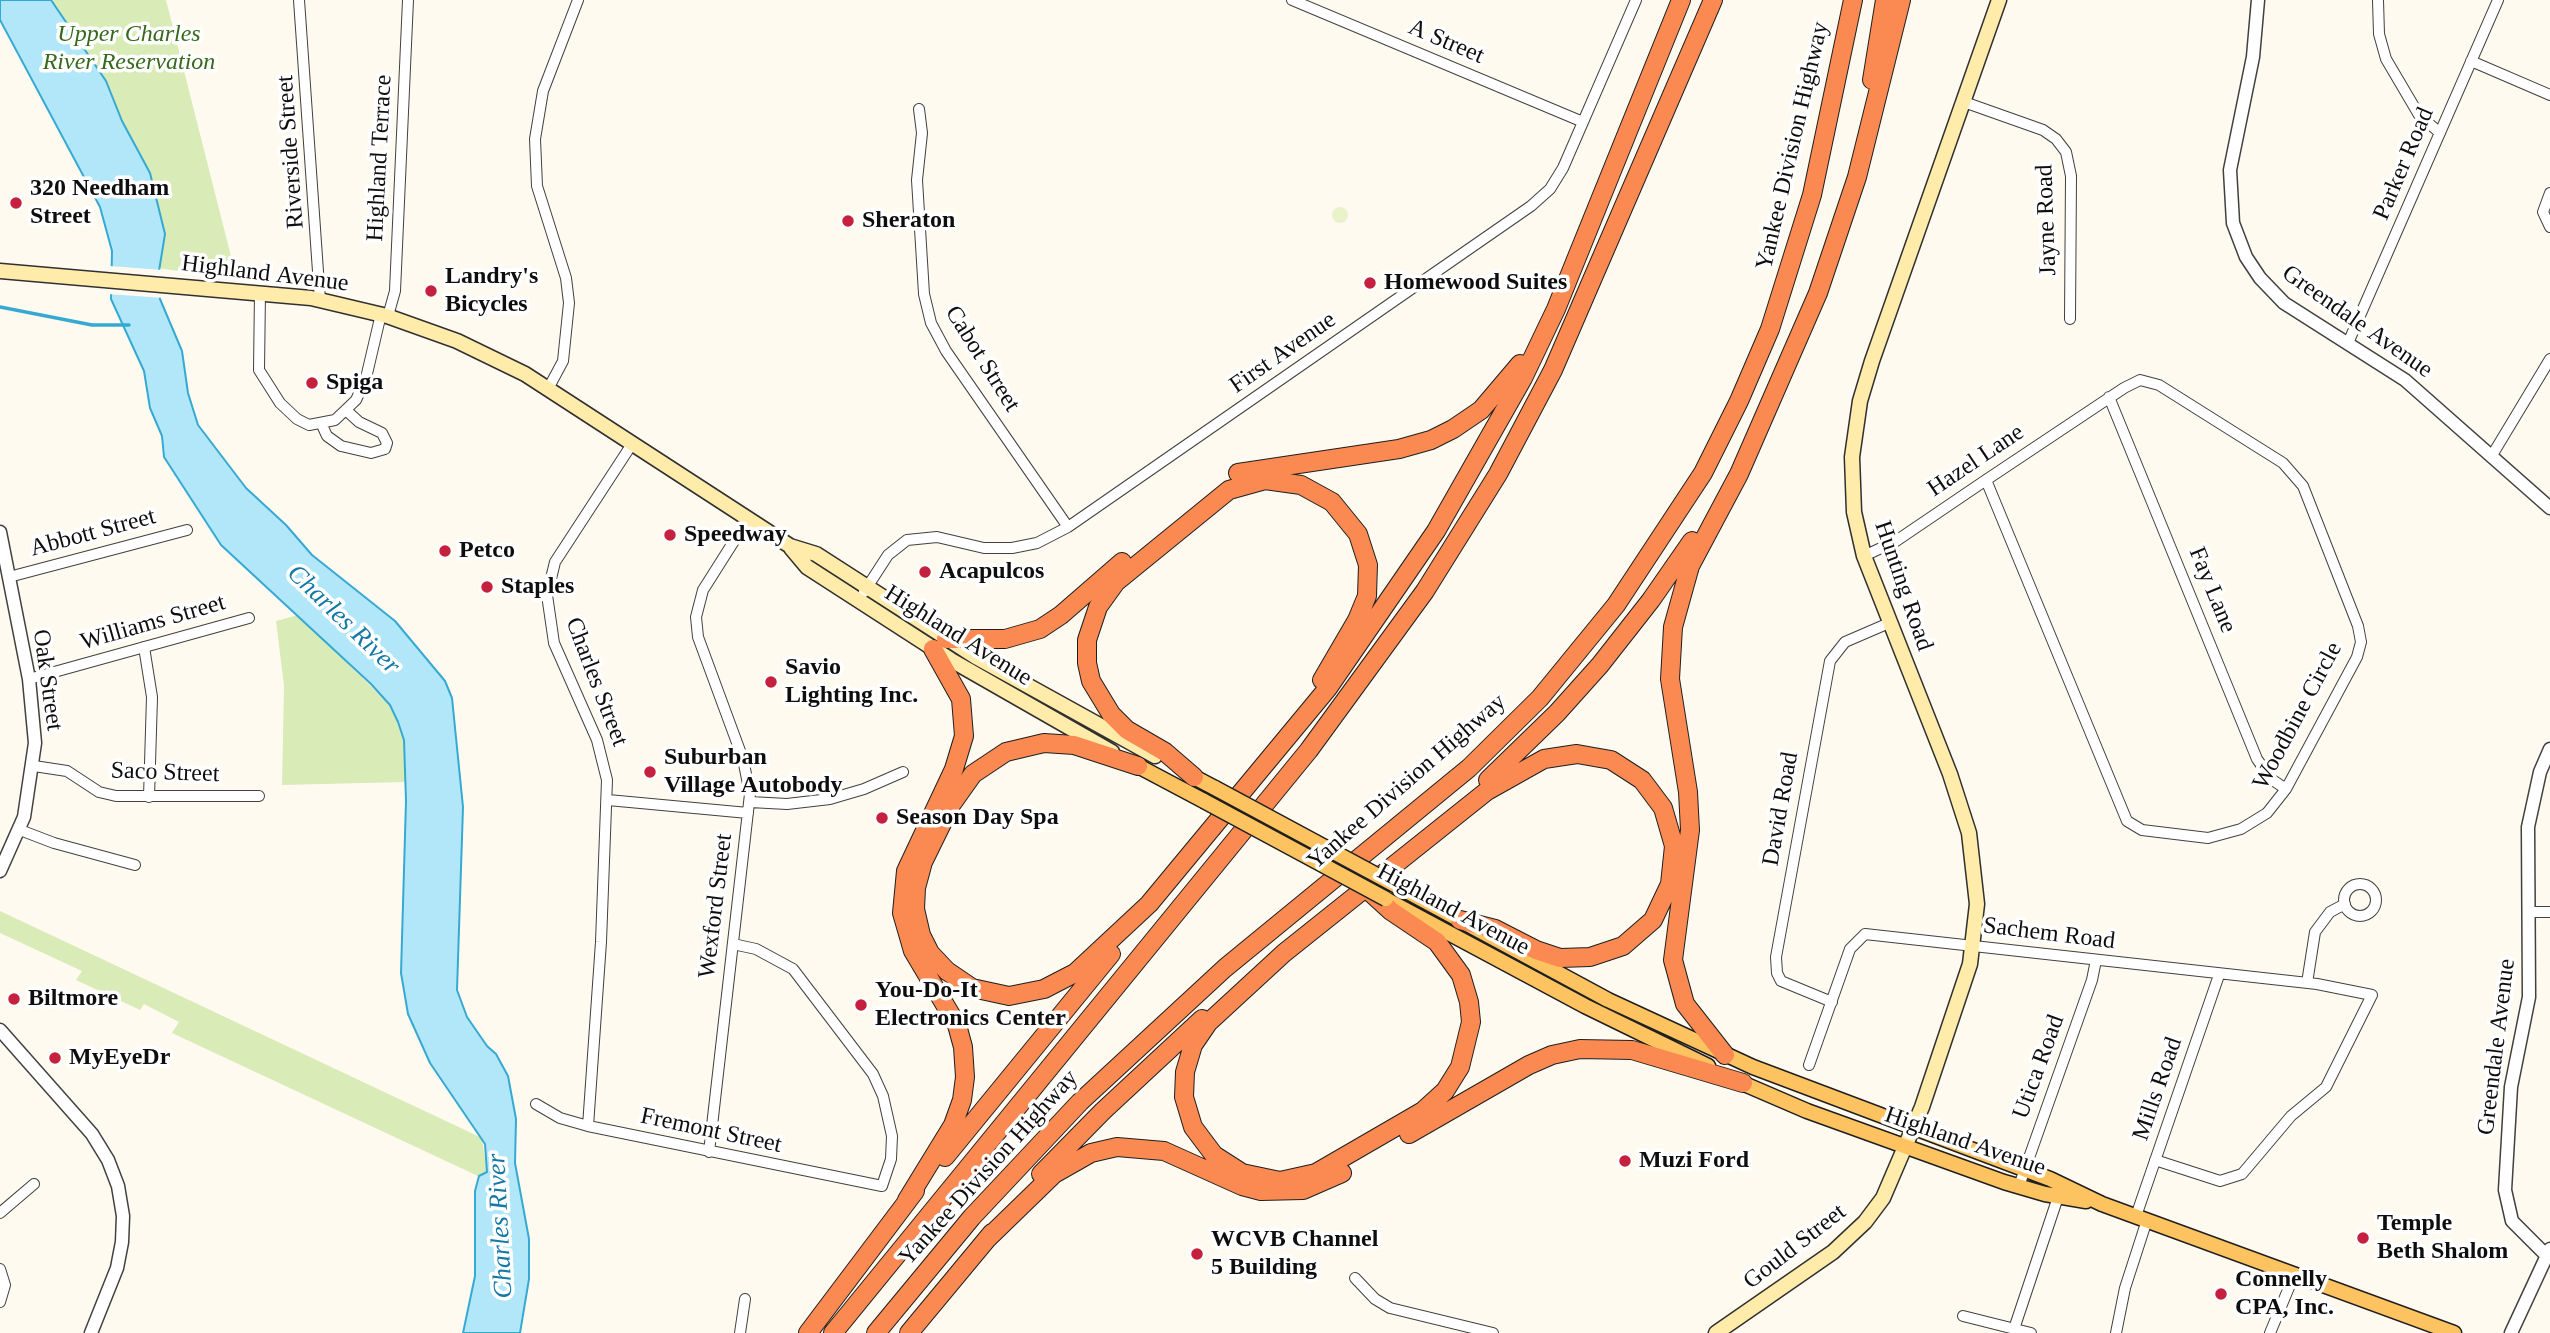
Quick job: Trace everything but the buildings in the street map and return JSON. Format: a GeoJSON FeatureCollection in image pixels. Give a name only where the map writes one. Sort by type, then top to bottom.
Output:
{"type":"FeatureCollection","features":[{"type":"Feature","properties":{"kind":"highway"},"geometry":{"type":"LineString","coordinates":[[907,1200],[953,1125],[962,1100],[965,1077],[964,1047],[957,1025],[913,951],[902,913],[906,871],[954,769],[964,736],[961,699],[940,644],[1005,639],[1049,624],[1200,495],[1232,475],[1261,468],[1408,447],[1453,429],[1481,410],[1509,379],[1530,348],[1565,281],[1634,121],[1681,0]]}},
{"type":"Feature","properties":{"kind":"highway","name":"Yankee Division Highway"},"geometry":{"type":"LineString","coordinates":[[876,1333],[972,1217],[1080,1102],[1225,968],[1483,754],[1553,683],[1616,605],[1707,464],[1770,329],[1807,214],[1853,0]]}},
{"type":"Feature","properties":{"kind":"highway"},"geometry":{"type":"LineString","coordinates":[[1848,200],[1885,0]]}},
{"type":"Feature","properties":{"kind":"highway"},"geometry":{"type":"LineString","coordinates":[[1725,1055],[1689,1010],[1674,967],[1674,936],[1690,820],[1673,702],[1670,657],[1675,616],[1686,575],[1804,331],[1875,114],[1901,0]]}},
{"type":"Feature","properties":{"kind":"highway","name":"Yankee Division Highway"},"geometry":{"type":"LineString","coordinates":[[833,1333],[1321,735],[1425,591],[1493,482],[1553,370],[1710,6]]}},
{"type":"Feature","properties":{"kind":"highway"},"geometry":{"type":"LineString","coordinates":[[1249,782],[1275,755],[1328,688],[1416,564],[1466,482],[1513,396],[1556,309],[1565,281]]}},
{"type":"Feature","properties":{"kind":"highway"},"geometry":{"type":"LineString","coordinates":[[1406,854],[1527,743],[1600,665],[1673,568],[1754,439]]}},
{"type":"Feature","properties":{"kind":"highway"},"geometry":{"type":"LineString","coordinates":[[808,1333],[907,1200],[1106,961],[1249,782],[1334,660],[1363,610],[1368,589],[1364,550],[1345,514],[1317,491],[1277,480],[1240,485],[1214,499],[1116,582],[1101,601],[1092,620],[1087,663],[1097,694],[1123,726],[1165,752],[1194,777]]}},
{"type":"Feature","properties":{"kind":"highway"},"geometry":{"type":"LineString","coordinates":[[1138,766],[1080,747],[1051,742],[1012,749],[985,763],[959,789],[930,846],[917,881],[915,909],[924,941],[947,971],[972,988],[1009,996],[1036,992],[1070,977],[1101,952],[1149,904]]}},
{"type":"Feature","properties":{"kind":"highway"},"geometry":{"type":"LineString","coordinates":[[909,1333],[1043,1172],[1141,1074],[1235,989],[1507,778],[1560,755],[1586,754],[1619,764],[1642,780],[1663,807],[1674,846],[1670,884],[1653,920],[1623,946],[1590,957],[1560,958],[1536,950],[1495,929],[1460,920]]}},
{"type":"Feature","properties":{"kind":"highway"},"geometry":{"type":"LineString","coordinates":[[1284,953],[1204,1028],[1191,1051],[1184,1080],[1187,1113],[1207,1147],[1236,1170],[1270,1180],[1298,1179],[1316,1173],[1407,1122],[1441,1096],[1463,1062],[1469,1041],[1471,1012],[1461,975],[1433,938],[1366,889]]}},
{"type":"Feature","properties":{"kind":"highway"},"geometry":{"type":"LineString","coordinates":[[986,1240],[1054,1174],[1091,1153],[1117,1147],[1164,1151],[1255,1190],[1285,1193],[1309,1189],[1529,1065],[1565,1052],[1602,1047],[1632,1050],[1744,1083]]}},
{"type":"Feature","properties":{"kind":"main road","name":"Hunting Road"},"geometry":{"type":"LineString","coordinates":[[1907,1147],[1961,996],[1973,947],[1976,878],[1969,833],[1950,774],[1864,556],[1854,512],[1853,446],[1860,401],[1999,0]]}},
{"type":"Feature","properties":{"kind":"main road","name":"Highland Avenue"},"geometry":{"type":"LineString","coordinates":[[0,271],[260,292],[320,300],[385,315],[475,349],[548,389],[748,519],[790,547],[807,567],[859,601],[1215,788],[1608,1000],[1725,1055],[2025,1170],[2102,1204],[2454,1333]]}},
{"type":"Feature","properties":{"kind":"main road","name":"Highland Avenue"},"geometry":{"type":"LineString","coordinates":[[790,547],[816,554],[1037,711],[1366,889]]}},
{"type":"Feature","properties":{"kind":"main road","name":"Highland Avenue"},"geometry":{"type":"LineString","coordinates":[[1384,901],[1585,1006],[1744,1083],[1907,1147],[2019,1186],[2058,1197],[2102,1204]]}},
{"type":"Feature","properties":{"kind":"main road","name":"Gould Street"},"geometry":{"type":"LineString","coordinates":[[1716,1333],[1807,1271],[1848,1238],[1887,1192],[1907,1147]]}},
{"type":"Feature","properties":{"kind":"street","name":"Riverside Street"},"geometry":{"type":"LineString","coordinates":[[299,0],[320,300]]}},
{"type":"Feature","properties":{"kind":"street","name":"Highland Terrace"},"geometry":{"type":"LineString","coordinates":[[347,411],[363,386],[395,291],[408,0]]}},
{"type":"Feature","properties":{"kind":"street"},"geometry":{"type":"LineString","coordinates":[[548,389],[563,361],[569,303],[564,269],[537,186],[535,139],[543,91],[578,0]]}},
{"type":"Feature","properties":{"kind":"street","name":"A Street"},"geometry":{"type":"LineString","coordinates":[[1292,0],[1583,122]]}},
{"type":"Feature","properties":{"kind":"street","name":"First Avenue"},"geometry":{"type":"LineString","coordinates":[[859,601],[888,555],[907,540],[937,537],[984,548],[1012,548],[1037,543],[1068,527],[1531,206],[1559,176],[1636,0]]}},
{"type":"Feature","properties":{"kind":"street","name":"Greendale Avenue"},"geometry":{"type":"LineString","coordinates":[[2258,0],[2253,57],[2230,170],[2235,232],[2250,264],[2277,297],[2405,380],[2550,508]]}},
{"type":"Feature","properties":{"kind":"street"},"geometry":{"type":"LineString","coordinates":[[2378,0],[2379,34],[2389,67],[2419,115],[2440,133]]}},
{"type":"Feature","properties":{"kind":"street","name":"Parker Road"},"geometry":{"type":"LineString","coordinates":[[2348,344],[2498,0]]}},
{"type":"Feature","properties":{"kind":"street"},"geometry":{"type":"LineString","coordinates":[[2471,61],[2550,95]]}},
{"type":"Feature","properties":{"kind":"street","name":"Jayne Road"},"geometry":{"type":"LineString","coordinates":[[1964,102],[2043,130],[2056,139],[2066,152],[2071,176],[2070,319]]}},
{"type":"Feature","properties":{"kind":"street","name":"Cabot Street"},"geometry":{"type":"LineString","coordinates":[[919,109],[922,133],[917,180],[922,283],[928,314],[946,351],[1068,527]]}},
{"type":"Feature","properties":{"kind":"street"},"geometry":{"type":"LineString","coordinates":[[2550,193],[2544,205],[2544,217],[2550,227]]}},
{"type":"Feature","properties":{"kind":"street"},"geometry":{"type":"LineString","coordinates":[[260,292],[257,357],[261,376],[292,415],[309,425],[322,425],[347,411],[359,422],[382,433],[387,443],[384,449],[371,453],[341,446],[327,436],[322,425]]}},
{"type":"Feature","properties":{"kind":"street"},"geometry":{"type":"LineString","coordinates":[[2491,457],[2550,359]]}},
{"type":"Feature","properties":{"kind":"street","name":"Woodbine Circle"},"geometry":{"type":"LineString","coordinates":[[1986,480],[2123,813],[2130,824],[2143,830],[2191,838],[2225,835],[2260,818],[2286,789],[2357,657],[2361,642],[2358,626],[2303,486],[2283,463],[2154,382],[2135,382],[2109,397]]}},
{"type":"Feature","properties":{"kind":"street","name":"Hazel Lane"},"geometry":{"type":"LineString","coordinates":[[1864,556],[1889,545],[2109,397]]}},
{"type":"Feature","properties":{"kind":"street","name":"Fay Lane"},"geometry":{"type":"LineString","coordinates":[[2109,397],[2257,759],[2271,779],[2286,789]]}},
{"type":"Feature","properties":{"kind":"street","name":"Charles Street"},"geometry":{"type":"LineString","coordinates":[[588,1126],[608,800],[606,769],[597,740],[554,643],[547,595],[555,562],[632,444]]}},
{"type":"Feature","properties":{"kind":"street","name":"Wexford Street"},"geometry":{"type":"LineString","coordinates":[[709,1152],[749,807],[743,759],[696,624],[703,590],[748,519]]}},
{"type":"Feature","properties":{"kind":"street","name":"Abbott Street"},"geometry":{"type":"LineString","coordinates":[[9,577],[187,530]]}},
{"type":"Feature","properties":{"kind":"street","name":"Oak Street"},"geometry":{"type":"LineString","coordinates":[[0,532],[29,679],[34,731],[34,766],[20,830],[0,871]]}},
{"type":"Feature","properties":{"kind":"street","name":"Williams Street"},"geometry":{"type":"LineString","coordinates":[[29,679],[249,618]]}},
{"type":"Feature","properties":{"kind":"street","name":"David Road"},"geometry":{"type":"LineString","coordinates":[[1832,1002],[1781,981],[1777,973],[1776,957],[1830,661],[1845,642],[1889,623]]}},
{"type":"Feature","properties":{"kind":"street"},"geometry":{"type":"LineString","coordinates":[[144,647],[152,697],[149,797]]}},
{"type":"Feature","properties":{"kind":"street","name":"Greendale Avenue"},"geometry":{"type":"LineString","coordinates":[[2548,1252],[2512,1221],[2505,1190],[2510,1095],[2529,997],[2528,827],[2540,772],[2550,748]]}},
{"type":"Feature","properties":{"kind":"street","name":"Saco Street"},"geometry":{"type":"LineString","coordinates":[[34,766],[67,771],[107,795],[259,796]]}},
{"type":"Feature","properties":{"kind":"street"},"geometry":{"type":"LineString","coordinates":[[608,800],[749,807],[787,804],[830,799],[903,772]]}},
{"type":"Feature","properties":{"kind":"street"},"geometry":{"type":"LineString","coordinates":[[20,830],[54,843],[135,865]]}},
{"type":"Feature","properties":{"kind":"street"},"geometry":{"type":"LineString","coordinates":[[2307,984],[2315,932],[2330,912],[2345,904]]}},
{"type":"Feature","properties":{"kind":"street"},"geometry":{"type":"LineString","coordinates":[[2529,912],[2550,912]]}},
{"type":"Feature","properties":{"kind":"street","name":"Sachem Road"},"geometry":{"type":"LineString","coordinates":[[1809,1065],[1850,949],[1866,934],[2357,990],[2372,995],[2326,1087],[2286,1122],[2242,1174],[2226,1181],[2213,1180],[2155,1160]]}},
{"type":"Feature","properties":{"kind":"street","name":"Fremont Street"},"geometry":{"type":"LineString","coordinates":[[536,1104],[554,1115],[588,1126],[882,1186],[891,1159],[891,1136],[886,1106],[873,1074],[793,969],[756,949],[733,944]]}},
{"type":"Feature","properties":{"kind":"street","name":"Utica Road"},"geometry":{"type":"LineString","coordinates":[[2019,1186],[2092,980],[2096,960]]}},
{"type":"Feature","properties":{"kind":"street","name":"Mills Road"},"geometry":{"type":"LineString","coordinates":[[2116,1333],[2155,1160],[2219,975]]}},
{"type":"Feature","properties":{"kind":"street"},"geometry":{"type":"LineString","coordinates":[[0,1030],[92,1134],[108,1160],[118,1186],[123,1216],[122,1242],[117,1268],[91,1333]]}},
{"type":"Feature","properties":{"kind":"street"},"geometry":{"type":"LineString","coordinates":[[0,1213],[34,1184]]}},
{"type":"Feature","properties":{"kind":"street"},"geometry":{"type":"LineString","coordinates":[[2014,1329],[2058,1197]]}},
{"type":"Feature","properties":{"kind":"street"},"geometry":{"type":"LineString","coordinates":[[2511,1333],[2548,1252]]}},
{"type":"Feature","properties":{"kind":"street"},"geometry":{"type":"LineString","coordinates":[[0,1269],[5,1285],[0,1302]]}},
{"type":"Feature","properties":{"kind":"street"},"geometry":{"type":"LineString","coordinates":[[2270,1333],[2295,1273]]}},
{"type":"Feature","properties":{"kind":"street"},"geometry":{"type":"LineString","coordinates":[[1355,1278],[1375,1299],[1390,1308],[1493,1333]]}},
{"type":"Feature","properties":{"kind":"street"},"geometry":{"type":"LineString","coordinates":[[740,1333],[745,1299]]}},
{"type":"Feature","properties":{"kind":"street"},"geometry":{"type":"LineString","coordinates":[[1963,1316],[2031,1333]]}},
{"type":"Feature","properties":{"kind":"green space","name":"Upper Charles River Reservation"},"geometry":{"type":"Polygon","coordinates":[[[45,0],[166,0],[237,280],[158,268],[45,0]]]}},
{"type":"Feature","properties":{"kind":"green space"},"geometry":{"type":"Polygon","coordinates":[[[1337,207],[1343,207],[1348,215],[1346,221],[1337,223],[1332,218],[1332,212],[1337,207]]]}},
{"type":"Feature","properties":{"kind":"green space"},"geometry":{"type":"Polygon","coordinates":[[[298,615],[390,705],[404,740],[406,782],[282,785],[284,686],[276,621],[298,615]]]}},
{"type":"Feature","properties":{"kind":"green space"},"geometry":{"type":"Polygon","coordinates":[[[0,911],[482,1138],[487,1173],[478,1176],[172,1033],[179,1022],[144,1004],[140,1010],[76,980],[82,971],[0,933],[0,911]]]}},
{"type":"Feature","properties":{"kind":"water","name":"Charles River"},"geometry":{"type":"Polygon","coordinates":[[[0,0],[51,0],[106,81],[122,121],[150,173],[165,234],[158,277],[160,299],[182,351],[188,393],[198,425],[246,488],[286,525],[312,555],[395,621],[445,681],[452,698],[463,807],[457,990],[467,1017],[487,1046],[496,1054],[508,1076],[516,1119],[515,1163],[529,1239],[529,1279],[520,1333],[463,1333],[475,1276],[475,1191],[479,1176],[487,1172],[485,1144],[430,1063],[408,1014],[401,973],[406,801],[404,740],[398,722],[390,705],[371,684],[221,545],[164,457],[162,436],[150,408],[144,371],[111,299],[112,251],[100,207],[0,20],[0,0]]]}},
{"type":"Feature","properties":{"kind":"pier"},"geometry":{"type":"Polygon","coordinates":[[[109,266],[163,270],[164,298],[108,294],[109,266]]]}},
{"type":"Feature","properties":{"kind":"waterway"},"geometry":{"type":"LineString","coordinates":[[0,307],[92,325],[129,325]]}},
{"type":"Feature","properties":{"kind":"place","name":"320 Needham Street"},"geometry":{"type":"Point","coordinates":[16,203]}},
{"type":"Feature","properties":{"kind":"place","name":"Sheraton"},"geometry":{"type":"Point","coordinates":[848,221]}},
{"type":"Feature","properties":{"kind":"place","name":"Homewood Suites"},"geometry":{"type":"Point","coordinates":[1370,283]}},
{"type":"Feature","properties":{"kind":"place","name":"Landry's Bicycles"},"geometry":{"type":"Point","coordinates":[431,291]}},
{"type":"Feature","properties":{"kind":"place","name":"Spiga"},"geometry":{"type":"Point","coordinates":[312,383]}},
{"type":"Feature","properties":{"kind":"place","name":"Speedway"},"geometry":{"type":"Point","coordinates":[670,535]}},
{"type":"Feature","properties":{"kind":"place","name":"Petco"},"geometry":{"type":"Point","coordinates":[445,551]}},
{"type":"Feature","properties":{"kind":"place","name":"Acapulcos"},"geometry":{"type":"Point","coordinates":[925,572]}},
{"type":"Feature","properties":{"kind":"place","name":"Staples"},"geometry":{"type":"Point","coordinates":[487,587]}},
{"type":"Feature","properties":{"kind":"place","name":"Savio Lighting Inc."},"geometry":{"type":"Point","coordinates":[771,682]}},
{"type":"Feature","properties":{"kind":"place","name":"Suburban Village Autobody"},"geometry":{"type":"Point","coordinates":[650,772]}},
{"type":"Feature","properties":{"kind":"place","name":"Season Day Spa"},"geometry":{"type":"Point","coordinates":[882,818]}},
{"type":"Feature","properties":{"kind":"place","name":"Biltmore"},"geometry":{"type":"Point","coordinates":[14,999]}},
{"type":"Feature","properties":{"kind":"place","name":"You-Do-It Electronics Center"},"geometry":{"type":"Point","coordinates":[861,1005]}},
{"type":"Feature","properties":{"kind":"place","name":"MyEyeDr"},"geometry":{"type":"Point","coordinates":[55,1058]}},
{"type":"Feature","properties":{"kind":"place","name":"Muzi Ford"},"geometry":{"type":"Point","coordinates":[1625,1161]}},
{"type":"Feature","properties":{"kind":"place","name":"Temple Beth Shalom"},"geometry":{"type":"Point","coordinates":[2363,1238]}},
{"type":"Feature","properties":{"kind":"place","name":"WCVB Channel 5 Building"},"geometry":{"type":"Point","coordinates":[1197,1254]}},
{"type":"Feature","properties":{"kind":"place","name":"Connelly CPA, Inc."},"geometry":{"type":"Point","coordinates":[2221,1294]}}]}
